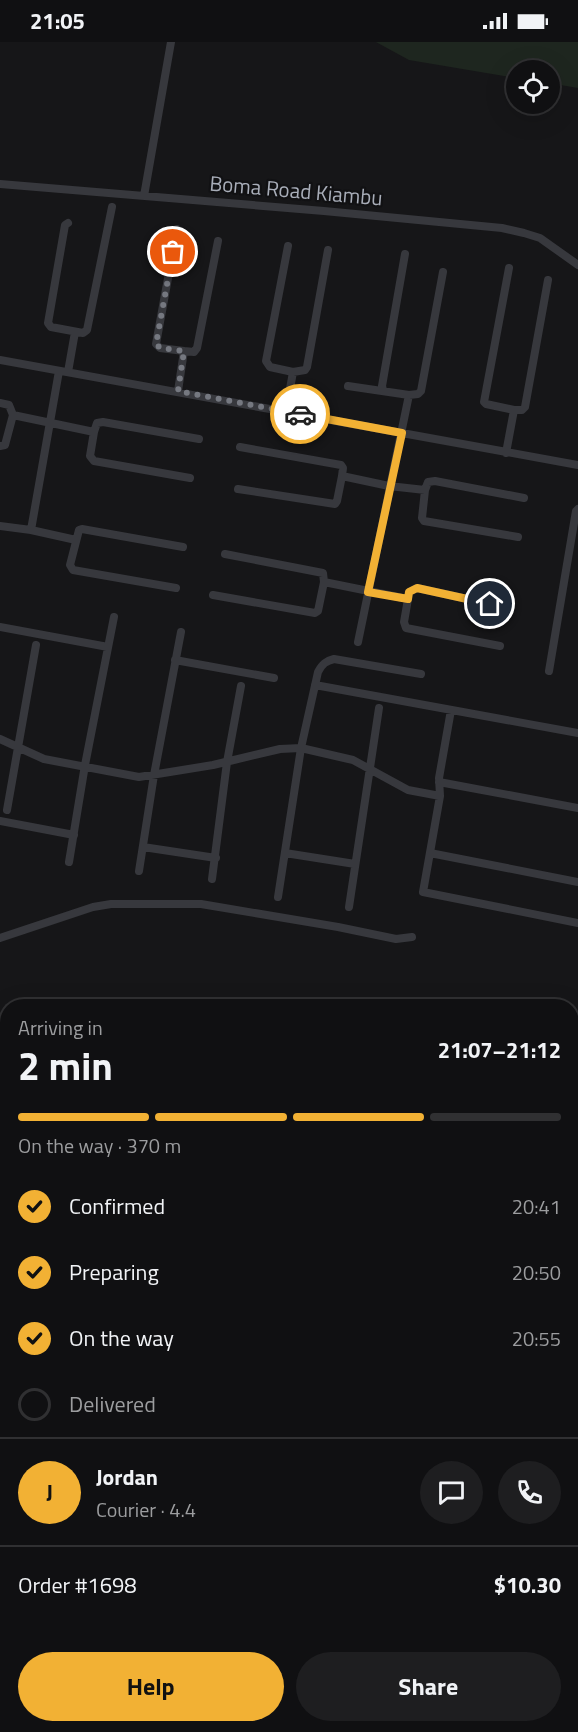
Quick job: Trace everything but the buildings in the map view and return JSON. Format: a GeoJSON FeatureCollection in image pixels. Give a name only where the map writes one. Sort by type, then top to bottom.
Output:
{"type":"FeatureCollection","features":[{"type":"Feature","properties":{"kind":"street"},"geometry":{"type":"LineString","coordinates":[[144,196],[171,42]]}},
{"type":"Feature","properties":{"kind":"street","name":"Boma Road Kiambu"},"geometry":{"type":"LineString","coordinates":[[0,184],[502,228],[540,238],[578,266]]}},
{"type":"Feature","properties":{"kind":"street"},"geometry":{"type":"LineString","coordinates":[[68,223],[65,225],[48,323],[51,327],[83,333],[87,330],[112,207]]}},
{"type":"Feature","properties":{"kind":"street"},"geometry":{"type":"LineString","coordinates":[[177,229],[156,344],[160,348],[184,351],[194,351],[197,348],[218,241]]}},
{"type":"Feature","properties":{"kind":"street"},"geometry":{"type":"LineString","coordinates":[[288,246],[266,362],[270,367],[293,372],[305,370],[307,367],[328,250]]}},
{"type":"Feature","properties":{"kind":"street"},"geometry":{"type":"LineString","coordinates":[[383,390],[405,254]]}},
{"type":"Feature","properties":{"kind":"street"},"geometry":{"type":"LineString","coordinates":[[509,268],[484,402],[486,404],[514,410],[522,410],[525,407],[548,280]]}},
{"type":"Feature","properties":{"kind":"street"},"geometry":{"type":"LineString","coordinates":[[348,386],[409,395],[418,394],[422,389],[442,272]]}},
{"type":"Feature","properties":{"kind":"street"},"geometry":{"type":"LineString","coordinates":[[31,530],[49,423],[75,332]]}},
{"type":"Feature","properties":{"kind":"street"},"geometry":{"type":"LineString","coordinates":[[178,391],[184,351]]}},
{"type":"Feature","properties":{"kind":"street"},"geometry":{"type":"LineString","coordinates":[[0,360],[578,465]]}},
{"type":"Feature","properties":{"kind":"street"},"geometry":{"type":"LineString","coordinates":[[286,411],[293,372]]}},
{"type":"Feature","properties":{"kind":"street"},"geometry":{"type":"LineString","coordinates":[[358,642],[409,395]]}},
{"type":"Feature","properties":{"kind":"street"},"geometry":{"type":"LineString","coordinates":[[0,404],[9,405],[12,415],[5,445],[0,446]]}},
{"type":"Feature","properties":{"kind":"street"},"geometry":{"type":"LineString","coordinates":[[506,453],[514,410]]}},
{"type":"Feature","properties":{"kind":"street"},"geometry":{"type":"LineString","coordinates":[[12,415],[94,432]]}},
{"type":"Feature","properties":{"kind":"street"},"geometry":{"type":"LineString","coordinates":[[190,478],[94,461],[90,458],[94,432],[97,423],[103,422],[199,439]]}},
{"type":"Feature","properties":{"kind":"street"},"geometry":{"type":"LineString","coordinates":[[238,489],[334,504],[338,501],[343,468],[341,465],[240,447]]}},
{"type":"Feature","properties":{"kind":"street"},"geometry":{"type":"LineString","coordinates":[[342,477],[425,490]]}},
{"type":"Feature","properties":{"kind":"street"},"geometry":{"type":"LineString","coordinates":[[518,537],[424,521],[422,518],[425,490],[428,482],[431,481],[524,498]]}},
{"type":"Feature","properties":{"kind":"street"},"geometry":{"type":"LineString","coordinates":[[549,671],[578,509]]}},
{"type":"Feature","properties":{"kind":"street"},"geometry":{"type":"LineString","coordinates":[[0,526],[76,540]]}},
{"type":"Feature","properties":{"kind":"street"},"geometry":{"type":"LineString","coordinates":[[176,588],[71,569],[76,540],[79,530],[82,529],[183,547]]}},
{"type":"Feature","properties":{"kind":"street"},"geometry":{"type":"LineString","coordinates":[[213,595],[315,613],[318,611],[324,582],[323,573],[225,554]]}},
{"type":"Feature","properties":{"kind":"street"},"geometry":{"type":"LineString","coordinates":[[324,582],[408,599]]}},
{"type":"Feature","properties":{"kind":"street"},"geometry":{"type":"LineString","coordinates":[[500,646],[406,628],[404,622],[409,592],[417,588],[509,608]]}},
{"type":"Feature","properties":{"kind":"street"},"geometry":{"type":"LineString","coordinates":[[69,862],[114,617]]}},
{"type":"Feature","properties":{"kind":"street"},"geometry":{"type":"LineString","coordinates":[[0,627],[108,647]]}},
{"type":"Feature","properties":{"kind":"street"},"geometry":{"type":"LineString","coordinates":[[139,871],[180,632]]}},
{"type":"Feature","properties":{"kind":"street"},"geometry":{"type":"LineString","coordinates":[[7,810],[36,645]]}},
{"type":"Feature","properties":{"kind":"street"},"geometry":{"type":"LineString","coordinates":[[278,897],[301,748],[321,666],[326,661],[334,659],[421,674]]}},
{"type":"Feature","properties":{"kind":"street"},"geometry":{"type":"LineString","coordinates":[[175,660],[274,678]]}},
{"type":"Feature","properties":{"kind":"street"},"geometry":{"type":"LineString","coordinates":[[315,685],[578,734]]}},
{"type":"Feature","properties":{"kind":"street"},"geometry":{"type":"LineString","coordinates":[[212,879],[227,762],[241,686]]}},
{"type":"Feature","properties":{"kind":"street"},"geometry":{"type":"LineString","coordinates":[[349,907],[379,708]]}},
{"type":"Feature","properties":{"kind":"street"},"geometry":{"type":"LineString","coordinates":[[451,710],[439,782],[440,796],[423,892],[578,923]]}},
{"type":"Feature","properties":{"kind":"street"},"geometry":{"type":"LineString","coordinates":[[0,739],[44,759],[139,777],[227,762],[280,749],[301,748],[353,760],[408,790],[440,796]]}},
{"type":"Feature","properties":{"kind":"street"},"geometry":{"type":"LineString","coordinates":[[439,782],[578,808]]}},
{"type":"Feature","properties":{"kind":"street"},"geometry":{"type":"LineString","coordinates":[[0,821],[74,835]]}},
{"type":"Feature","properties":{"kind":"street"},"geometry":{"type":"LineString","coordinates":[[143,847],[216,858]]}},
{"type":"Feature","properties":{"kind":"street"},"geometry":{"type":"LineString","coordinates":[[285,853],[355,864]]}},
{"type":"Feature","properties":{"kind":"street"},"geometry":{"type":"LineString","coordinates":[[430,853],[578,882]]}},
{"type":"Feature","properties":{"kind":"street"},"geometry":{"type":"LineString","coordinates":[[0,938],[93,907],[133,904],[201,904],[396,939],[412,937]]}},
{"type":"Feature","properties":{"kind":"shaded area"},"geometry":{"type":"Polygon","coordinates":[[[376,42],[578,42],[578,88],[560,85],[560,60],[506,60],[506,76],[409,60],[376,42]]]}},
{"type":"Feature","properties":{"kind":"way so far"},"geometry":{"type":"LineString","coordinates":[[173,252],[156,346],[184,351],[178,391],[300,414]]}},
{"type":"Feature","properties":{"kind":"route"},"geometry":{"type":"LineString","coordinates":[[300,414],[402,433],[368,592],[408,599],[409,592],[417,588],[490,604]]}}]}
